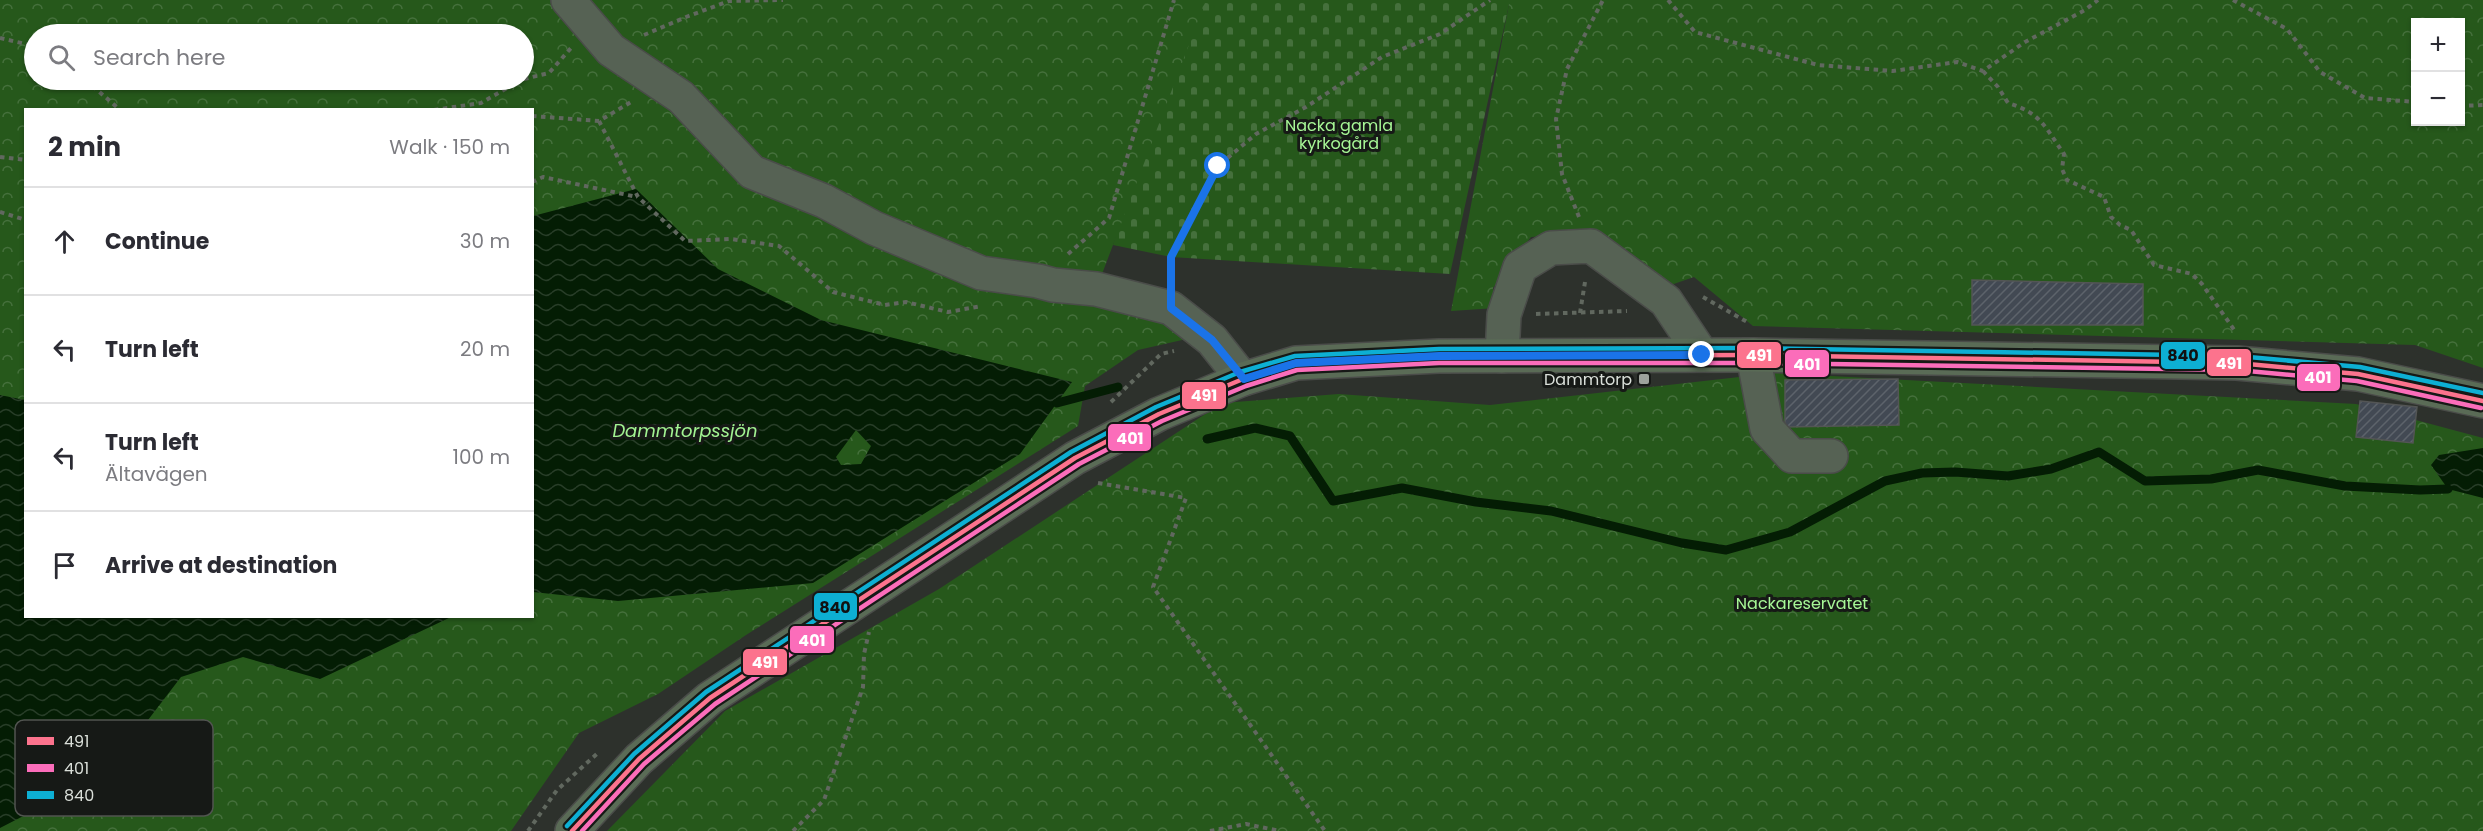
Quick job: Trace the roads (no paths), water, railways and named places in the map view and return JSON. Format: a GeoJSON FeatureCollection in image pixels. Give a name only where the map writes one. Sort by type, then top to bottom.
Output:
{"type":"FeatureCollection","features":[{"type":"Feature","properties":{"kind":"main road"},"geometry":{"type":"LineString","coordinates":[[572,831],[639,759],[710,698],[1076,458],[1159,414],[1244,379],[1296,363],[1439,356],[1702,355],[2237,363],[2358,374],[2483,401]]}},
{"type":"Feature","properties":{"kind":"street"},"geometry":{"type":"LineString","coordinates":[[568,0],[601,38],[681,97],[752,172],[824,201],[874,228],[981,273],[1038,280],[1053,285],[1096,289],[1171,308],[1212,340],[1244,379]]}},
{"type":"Feature","properties":{"kind":"street"},"geometry":{"type":"LineString","coordinates":[[1502,356],[1504,315],[1520,267],[1551,248],[1591,246],[1665,301],[1702,355]]}},
{"type":"Feature","properties":{"kind":"street"},"geometry":{"type":"LineString","coordinates":[[1753,355],[1767,429],[1792,456],[1831,456]]}},
{"type":"Feature","properties":{"kind":"water","name":"Dammtorpssjön"},"geometry":{"type":"Polygon","coordinates":[[[636,189],[718,269],[821,320],[1072,382],[1020,454],[813,583],[618,601],[534,592],[534,216],[636,189]],[[856,430],[836,457],[841,465],[861,464],[871,446],[856,430]]]}},
{"type":"Feature","properties":{"kind":"water"},"geometry":{"type":"Polygon","coordinates":[[[0,395],[24,400],[24,618],[449,618],[320,679],[243,657],[181,677],[148,720],[15,720],[15,816],[23,816],[0,828],[0,395]]]}},
{"type":"Feature","properties":{"kind":"water"},"geometry":{"type":"Polygon","coordinates":[[[2483,448],[2483,498],[2448,489],[2431,465],[2439,455],[2483,448]]]}},
{"type":"Feature","properties":{"kind":"waterway"},"geometry":{"type":"LineString","coordinates":[[1057,403],[1118,387]]}},
{"type":"Feature","properties":{"kind":"waterway"},"geometry":{"type":"LineString","coordinates":[[1207,439],[1255,428],[1290,436],[1333,501],[1402,488],[1476,502],[1551,511],[1682,543],[1726,550],[1790,532],[1885,481],[1922,473],[1955,472],[2008,476],[2051,469],[2099,452],[2145,481],[2211,479],[2258,470],[2345,486],[2420,490],[2448,489]]}},
{"type":"Feature","properties":{"kind":"place","name":"Dammtorp"},"geometry":{"type":"Point","coordinates":[1644,379]}},
{"type":"Feature","properties":{"kind":"park label","name":"Nacka gamla kyrkogård"},"geometry":{"type":"Point","coordinates":[1339,134]}},
{"type":"Feature","properties":{"kind":"park label","name":"Nackareservatet"},"geometry":{"type":"Point","coordinates":[1802,603]}}]}
